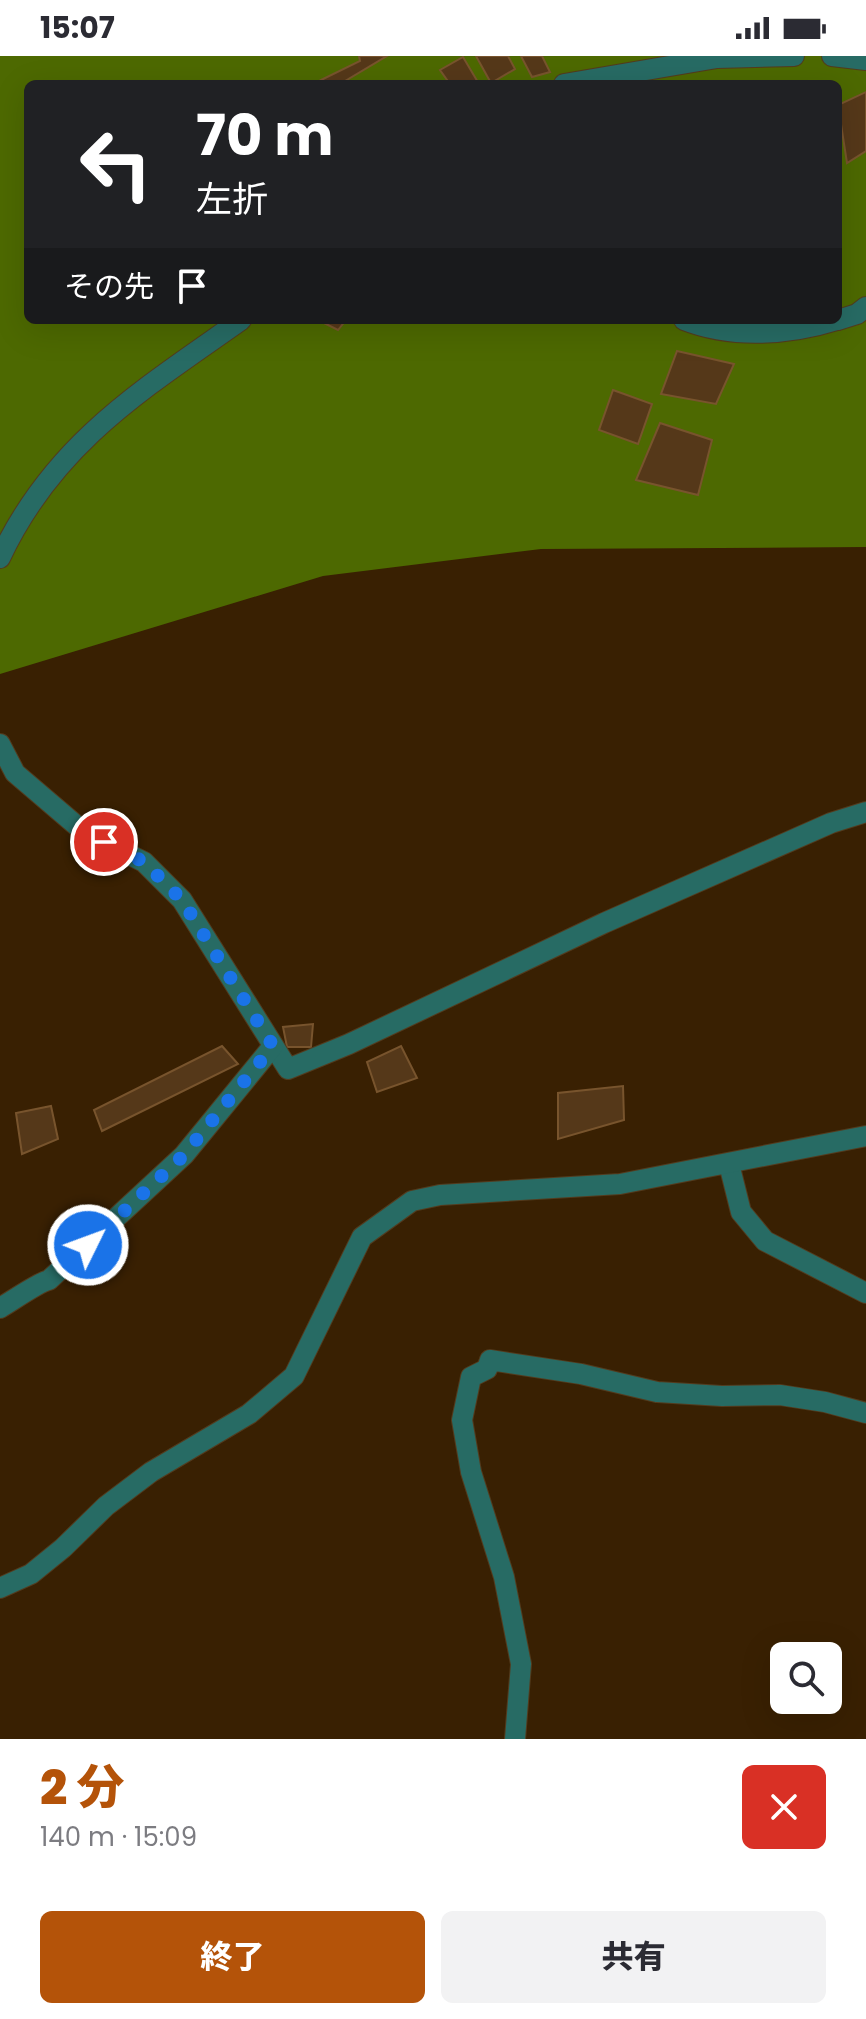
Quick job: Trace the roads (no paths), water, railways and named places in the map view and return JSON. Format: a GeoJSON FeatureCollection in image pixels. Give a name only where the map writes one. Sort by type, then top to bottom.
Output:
{"type":"FeatureCollection","features":[{"type":"Feature","properties":{"kind":"street"},"geometry":{"type":"LineString","coordinates":[[588,80],[717,58],[794,56]]}},
{"type":"Feature","properties":{"kind":"street"},"geometry":{"type":"LineString","coordinates":[[832,56],[866,60]]}},
{"type":"Feature","properties":{"kind":"street"},"geometry":{"type":"LineString","coordinates":[[842,319],[866,307]]}},
{"type":"Feature","properties":{"kind":"street"},"geometry":{"type":"LineString","coordinates":[[0,558],[11,533],[60,463],[117,408],[235,324]]}},
{"type":"Feature","properties":{"kind":"street"},"geometry":{"type":"LineString","coordinates":[[695,324],[775,334],[820,324]]}},
{"type":"Feature","properties":{"kind":"street"},"geometry":{"type":"LineString","coordinates":[[0,744],[15,773],[84,832],[144,862],[182,900],[288,1069],[349,1044],[604,923],[831,823],[866,812]]}},
{"type":"Feature","properties":{"kind":"street"},"geometry":{"type":"LineString","coordinates":[[0,1308],[42,1281],[49,1280],[127,1210],[184,1155],[273,1046]]}},
{"type":"Feature","properties":{"kind":"street"},"geometry":{"type":"LineString","coordinates":[[0,1588],[31,1574],[106,1506],[139,1481],[249,1414],[294,1376],[362,1237],[412,1201],[440,1195],[620,1184],[866,1136]]}},
{"type":"Feature","properties":{"kind":"street"},"geometry":{"type":"LineString","coordinates":[[729,1164],[741,1212],[765,1241],[866,1293]]}},
{"type":"Feature","properties":{"kind":"street"},"geometry":{"type":"LineString","coordinates":[[515,1739],[521,1664],[504,1577],[471,1472],[462,1420],[471,1377],[487,1369],[490,1360],[581,1374],[657,1392],[722,1396],[780,1395],[866,1413]]}}]}
